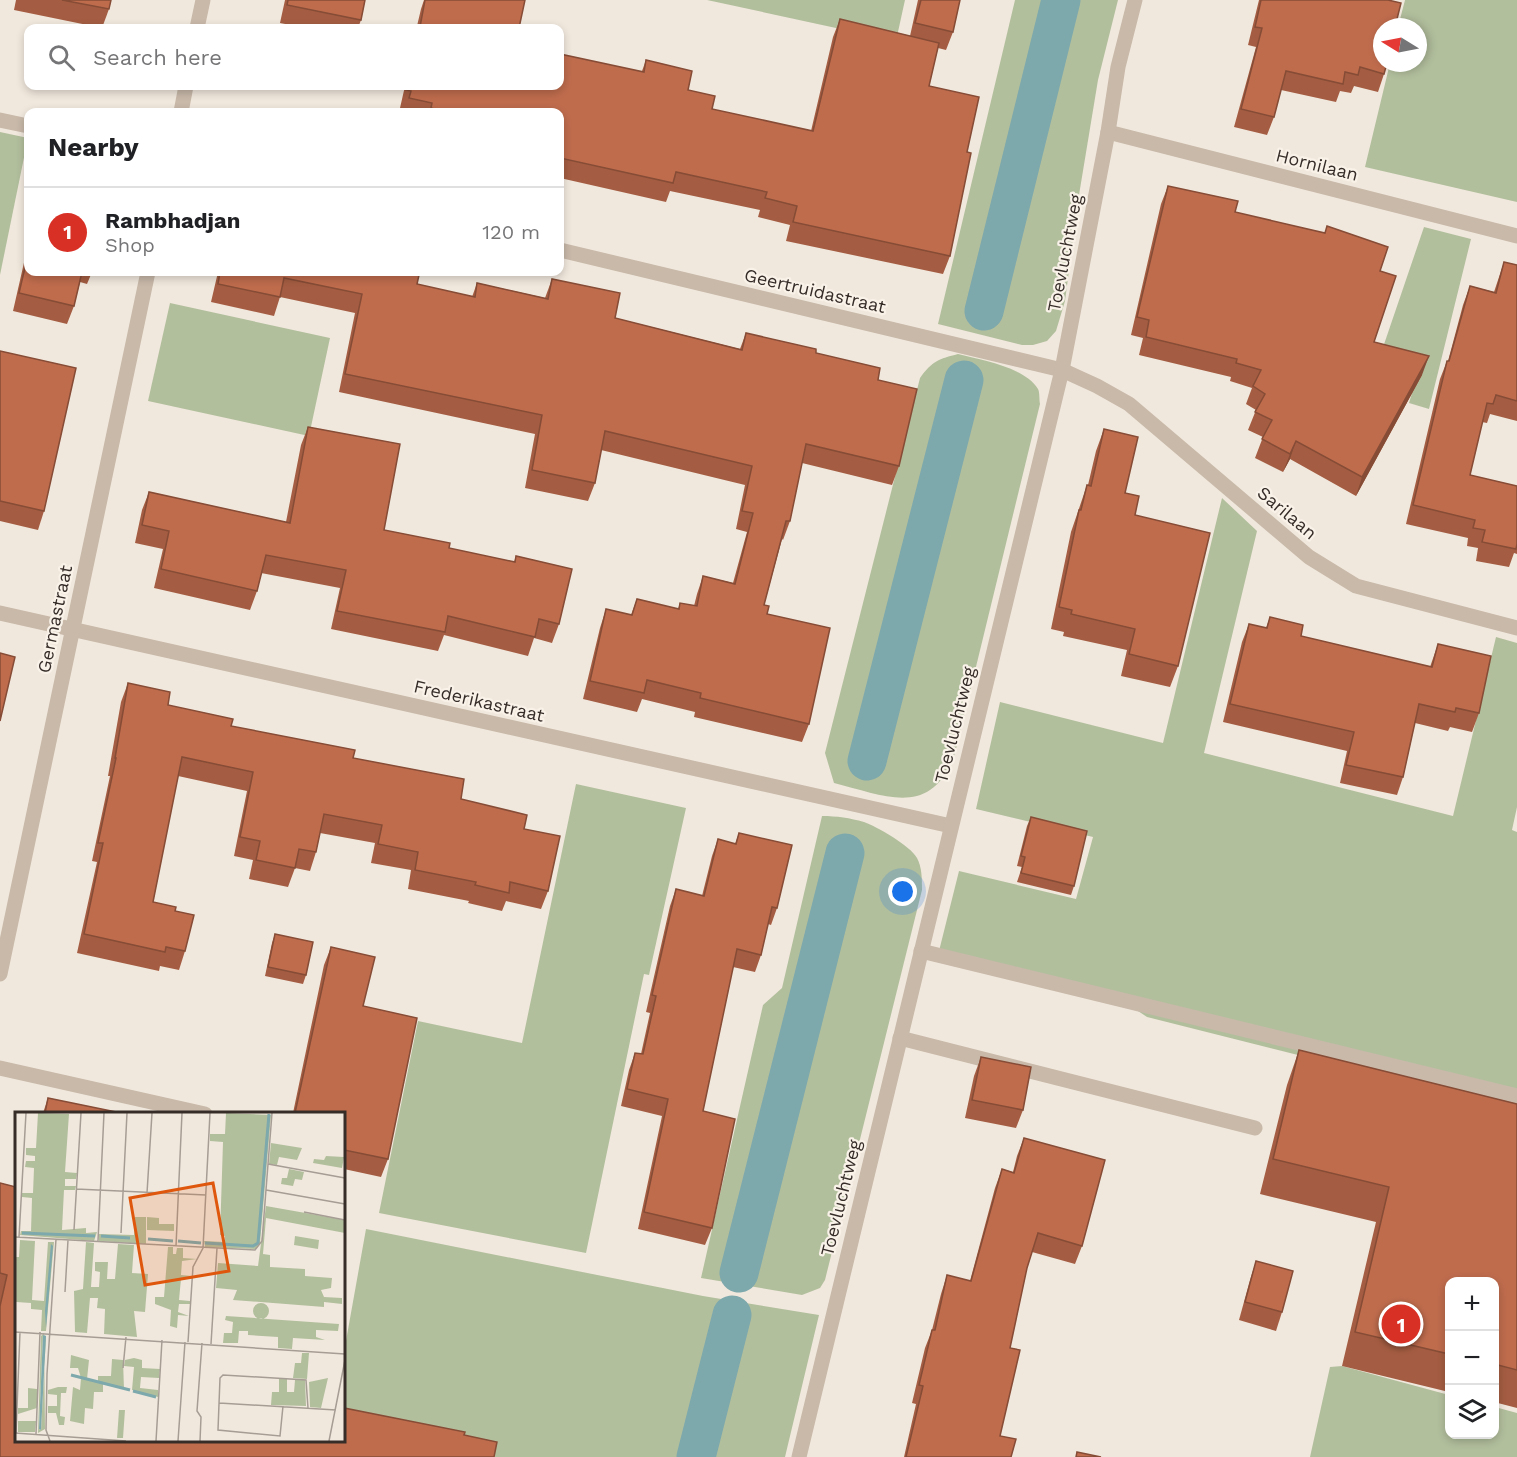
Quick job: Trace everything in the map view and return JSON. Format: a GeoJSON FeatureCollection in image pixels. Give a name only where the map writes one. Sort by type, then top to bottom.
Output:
{"type":"FeatureCollection","features":[{"type":"Feature","properties":{"kind":"street"},"geometry":{"type":"LineString","coordinates":[[198,24],[202,0]]}},
{"type":"Feature","properties":{"kind":"street","name":"Toevluchtweg"},"geometry":{"type":"LineString","coordinates":[[799,1457],[1062,370],[1108,132],[1118,67],[1135,0]]}},
{"type":"Feature","properties":{"kind":"street"},"geometry":{"type":"LineString","coordinates":[[182,108],[185,90]]}},
{"type":"Feature","properties":{"kind":"street"},"geometry":{"type":"LineString","coordinates":[[0,120],[24,125]]}},
{"type":"Feature","properties":{"kind":"street","name":"Hornilaan"},"geometry":{"type":"LineString","coordinates":[[1108,132],[1517,236]]}},
{"type":"Feature","properties":{"kind":"street","name":"Geertruidastraat"},"geometry":{"type":"LineString","coordinates":[[564,251],[1062,370]]}},
{"type":"Feature","properties":{"kind":"street","name":"Germastraat"},"geometry":{"type":"LineString","coordinates":[[0,974],[147,276]]}},
{"type":"Feature","properties":{"kind":"street","name":"Sarilaan"},"geometry":{"type":"LineString","coordinates":[[1062,370],[1097,386],[1128,404],[1309,557],[1356,586],[1517,628]]}},
{"type":"Feature","properties":{"kind":"street","name":"Frederikastraat"},"geometry":{"type":"LineString","coordinates":[[0,613],[951,826]]}},
{"type":"Feature","properties":{"kind":"street"},"geometry":{"type":"LineString","coordinates":[[921,951],[1517,1096]]}},
{"type":"Feature","properties":{"kind":"street"},"geometry":{"type":"LineString","coordinates":[[900,1038],[1255,1128]]}},
{"type":"Feature","properties":{"kind":"street"},"geometry":{"type":"LineString","coordinates":[[0,1068],[200,1112]]}},
{"type":"Feature","properties":{"kind":"green space"},"geometry":{"type":"Polygon","coordinates":[[[707,0],[905,0],[896,41],[707,0]]]}},
{"type":"Feature","properties":{"kind":"green space"},"geometry":{"type":"Polygon","coordinates":[[[1015,0],[1118,0],[1098,80],[1079,195],[1065,301],[1056,331],[1047,341],[1033,345],[1022,345],[938,324],[1015,0]]]}},
{"type":"Feature","properties":{"kind":"green space"},"geometry":{"type":"Polygon","coordinates":[[[1405,0],[1517,0],[1517,202],[1365,167],[1388,72],[1427,72],[1427,18],[1400,18],[1405,0]]]}},
{"type":"Feature","properties":{"kind":"green space"},"geometry":{"type":"Polygon","coordinates":[[[0,132],[24,137],[24,158],[0,275],[0,132]]]}},
{"type":"Feature","properties":{"kind":"green space"},"geometry":{"type":"Polygon","coordinates":[[[1424,227],[1471,239],[1429,409],[1409,403],[1419,370],[1379,359],[1424,227]]]}},
{"type":"Feature","properties":{"kind":"green space"},"geometry":{"type":"Polygon","coordinates":[[[170,303],[330,338],[309,436],[148,401],[170,303]]]}},
{"type":"Feature","properties":{"kind":"green space"},"geometry":{"type":"Polygon","coordinates":[[[958,354],[990,362],[1023,375],[1038,389],[1040,404],[955,753],[945,774],[934,787],[920,795],[905,798],[889,797],[834,783],[825,753],[920,378],[936,362],[958,354]]]}},
{"type":"Feature","properties":{"kind":"green space"},"geometry":{"type":"Polygon","coordinates":[[[1222,498],[1257,531],[1204,753],[1453,816],[1496,637],[1517,643],[1517,807],[1512,830],[1517,832],[1517,1110],[1147,1017],[1135,1009],[937,959],[959,871],[1076,899],[1093,837],[976,809],[1000,702],[1163,743],[1222,498]]]}},
{"type":"Feature","properties":{"kind":"green space"},"geometry":{"type":"Polygon","coordinates":[[[576,784],[686,808],[649,975],[644,974],[586,1253],[379,1213],[418,1021],[522,1043],[576,784]]]}},
{"type":"Feature","properties":{"kind":"green space"},"geometry":{"type":"Polygon","coordinates":[[[822,816],[864,822],[901,842],[919,862],[922,890],[825,1280],[820,1288],[802,1295],[701,1278],[763,1005],[782,988],[822,816]]]}},
{"type":"Feature","properties":{"kind":"green space"},"geometry":{"type":"Polygon","coordinates":[[[366,1229],[703,1296],[819,1315],[785,1457],[495,1457],[345,1421],[345,1346],[366,1229]]]}},
{"type":"Feature","properties":{"kind":"green space"},"geometry":{"type":"Polygon","coordinates":[[[1342,1366],[1445,1394],[1445,1439],[1499,1439],[1499,1408],[1517,1413],[1517,1457],[1310,1457],[1330,1367],[1342,1366]]]}},
{"type":"Feature","properties":{"kind":"building"},"geometry":{"type":"Polygon","coordinates":[[[62,0],[111,0],[109,9],[62,0]]]}},
{"type":"Feature","properties":{"kind":"building"},"geometry":{"type":"Polygon","coordinates":[[[288,0],[365,0],[361,20],[287,5],[288,0]]]}},
{"type":"Feature","properties":{"kind":"building"},"geometry":{"type":"Polygon","coordinates":[[[425,0],[525,0],[520,24],[421,24],[425,0]]]}},
{"type":"Feature","properties":{"kind":"building"},"geometry":{"type":"Polygon","coordinates":[[[921,0],[960,0],[953,32],[915,23],[921,0]]]}},
{"type":"Feature","properties":{"kind":"building"},"geometry":{"type":"Polygon","coordinates":[[[1261,0],[1388,0],[1401,3],[1397,18],[1373,18],[1373,71],[1360,67],[1358,75],[1345,72],[1343,84],[1286,71],[1274,117],[1241,109],[1262,28],[1255,27],[1261,0]]]}},
{"type":"Feature","properties":{"kind":"building"},"geometry":{"type":"Polygon","coordinates":[[[840,19],[939,43],[929,86],[979,97],[967,152],[971,153],[950,256],[793,222],[797,206],[765,198],[767,192],[676,172],[673,183],[564,159],[564,108],[431,108],[432,103],[409,98],[411,91],[406,90],[564,90],[564,55],[644,72],[646,60],[692,71],[688,90],[715,96],[712,109],[813,131],[840,19]]]}},
{"type":"Feature","properties":{"kind":"building"},"geometry":{"type":"Polygon","coordinates":[[[1168,186],[1238,201],[1235,212],[1325,233],[1327,226],[1388,247],[1380,271],[1396,276],[1374,342],[1429,356],[1362,477],[1296,441],[1290,454],[1262,439],[1272,420],[1255,412],[1265,394],[1253,386],[1261,370],[1236,363],[1237,359],[1146,337],[1149,320],[1137,317],[1168,186]]]}},
{"type":"Feature","properties":{"kind":"building"},"geometry":{"type":"Polygon","coordinates":[[[1504,262],[1517,265],[1517,401],[1496,395],[1493,404],[1487,403],[1470,475],[1517,486],[1516,549],[1482,542],[1485,530],[1473,528],[1475,520],[1413,505],[1447,361],[1449,361],[1470,286],[1496,293],[1504,262]]]}},
{"type":"Feature","properties":{"kind":"building"},"geometry":{"type":"Polygon","coordinates":[[[24,272],[24,276],[81,276],[74,306],[19,293],[24,272]]]}},
{"type":"Feature","properties":{"kind":"building"},"geometry":{"type":"Polygon","coordinates":[[[219,276],[419,276],[417,284],[475,297],[477,283],[548,299],[552,279],[620,293],[615,318],[742,350],[746,333],[816,349],[816,353],[880,368],[878,380],[917,389],[899,466],[806,444],[790,521],[786,521],[764,605],[769,606],[767,614],[830,628],[809,724],[700,698],[701,693],[647,680],[644,693],[590,681],[606,609],[632,615],[637,599],[679,609],[680,603],[697,606],[703,576],[735,584],[753,513],[742,511],[752,466],[605,431],[595,483],[532,470],[542,415],[345,374],[362,294],[284,278],[280,297],[218,284],[219,276]]]}},
{"type":"Feature","properties":{"kind":"building"},"geometry":{"type":"Polygon","coordinates":[[[0,351],[76,368],[44,511],[0,501],[0,351]]]}},
{"type":"Feature","properties":{"kind":"building"},"geometry":{"type":"Polygon","coordinates":[[[308,427],[400,444],[384,530],[450,543],[449,548],[515,562],[516,556],[572,569],[559,624],[539,619],[535,637],[448,616],[445,632],[337,611],[346,570],[266,555],[257,591],[161,569],[169,531],[142,525],[149,492],[290,523],[308,427]]]}},
{"type":"Feature","properties":{"kind":"building"},"geometry":{"type":"Polygon","coordinates":[[[1104,429],[1138,437],[1125,493],[1139,496],[1135,515],[1210,533],[1178,666],[1129,654],[1135,629],[1071,614],[1072,610],[1059,607],[1079,510],[1081,510],[1087,485],[1091,486],[1104,429]]]}},
{"type":"Feature","properties":{"kind":"building"},"geometry":{"type":"Polygon","coordinates":[[[1270,617],[1303,625],[1301,636],[1432,667],[1438,644],[1491,656],[1479,713],[1456,708],[1455,712],[1419,704],[1403,777],[1346,765],[1354,732],[1230,704],[1249,624],[1267,628],[1270,617]]]}},
{"type":"Feature","properties":{"kind":"building"},"geometry":{"type":"Polygon","coordinates":[[[0,653],[15,657],[0,721],[0,653]]]}},
{"type":"Feature","properties":{"kind":"building"},"geometry":{"type":"Polygon","coordinates":[[[128,683],[170,692],[168,705],[233,719],[231,726],[355,750],[353,758],[464,779],[461,799],[527,815],[524,829],[560,836],[548,891],[510,882],[509,893],[475,885],[476,882],[415,870],[418,852],[378,844],[382,825],[324,814],[316,852],[299,849],[295,868],[256,860],[260,841],[240,837],[253,772],[182,757],[153,902],[176,907],[175,911],[194,915],[185,951],[166,947],[165,952],[84,934],[103,843],[98,843],[116,758],[128,683]]]}},
{"type":"Feature","properties":{"kind":"building"},"geometry":{"type":"Polygon","coordinates":[[[1031,817],[1087,831],[1074,886],[1021,873],[1025,857],[1021,856],[1031,817]]]}},
{"type":"Feature","properties":{"kind":"building"},"geometry":{"type":"Polygon","coordinates":[[[739,833],[792,845],[777,908],[772,907],[761,955],[737,949],[703,1111],[735,1119],[712,1228],[644,1212],[668,1099],[627,1089],[635,1053],[643,1054],[656,996],[652,995],[676,889],[704,896],[718,839],[736,844],[739,833]]]}},
{"type":"Feature","properties":{"kind":"building"},"geometry":{"type":"Polygon","coordinates":[[[275,934],[313,942],[306,975],[268,967],[275,934]]]}},
{"type":"Feature","properties":{"kind":"building"},"geometry":{"type":"Polygon","coordinates":[[[331,947],[375,957],[363,1006],[417,1018],[388,1159],[345,1150],[345,1112],[295,1112],[331,947]]]}},
{"type":"Feature","properties":{"kind":"building"},"geometry":{"type":"Polygon","coordinates":[[[1299,1050],[1517,1104],[1517,1370],[1499,1365],[1499,1277],[1445,1277],[1445,1353],[1355,1332],[1389,1187],[1273,1159],[1299,1050]]]}},
{"type":"Feature","properties":{"kind":"building"},"geometry":{"type":"Polygon","coordinates":[[[981,1057],[1031,1067],[1023,1110],[972,1100],[981,1057]]]}},
{"type":"Feature","properties":{"kind":"building"},"geometry":{"type":"Polygon","coordinates":[[[48,1098],[116,1112],[45,1112],[48,1098]]]}},
{"type":"Feature","properties":{"kind":"building"},"geometry":{"type":"Polygon","coordinates":[[[1024,1138],[1105,1160],[1082,1246],[1038,1233],[1027,1268],[1010,1348],[1020,1350],[1000,1436],[1016,1439],[1011,1457],[906,1457],[923,1386],[919,1385],[932,1330],[935,1330],[947,1275],[971,1281],[1002,1169],[1014,1173],[1024,1138]]]}},
{"type":"Feature","properties":{"kind":"building"},"geometry":{"type":"Polygon","coordinates":[[[0,1183],[15,1187],[15,1442],[345,1442],[345,1408],[465,1432],[464,1435],[497,1442],[494,1457],[0,1457],[0,1306],[7,1275],[0,1273],[0,1183]]]}},
{"type":"Feature","properties":{"kind":"building"},"geometry":{"type":"Polygon","coordinates":[[[1256,1261],[1293,1271],[1282,1312],[1245,1302],[1256,1261]]]}},
{"type":"Feature","properties":{"kind":"building"},"geometry":{"type":"Polygon","coordinates":[[[1077,1452],[1101,1457],[1076,1457],[1077,1452]]]}},
{"type":"Feature","properties":{"kind":"waterway"},"geometry":{"type":"LineString","coordinates":[[984,311],[1061,0]]}},
{"type":"Feature","properties":{"kind":"waterway"},"geometry":{"type":"LineString","coordinates":[[867,761],[964,380]]}},
{"type":"Feature","properties":{"kind":"waterway"},"geometry":{"type":"LineString","coordinates":[[739,1273],[845,853]]}},
{"type":"Feature","properties":{"kind":"waterway"},"geometry":{"type":"LineString","coordinates":[[696,1457],[732,1315]]}},
{"type":"Feature","properties":{"kind":"place","name":"Rambhadjan"},"geometry":{"type":"Point","coordinates":[1401,1324]}}]}
